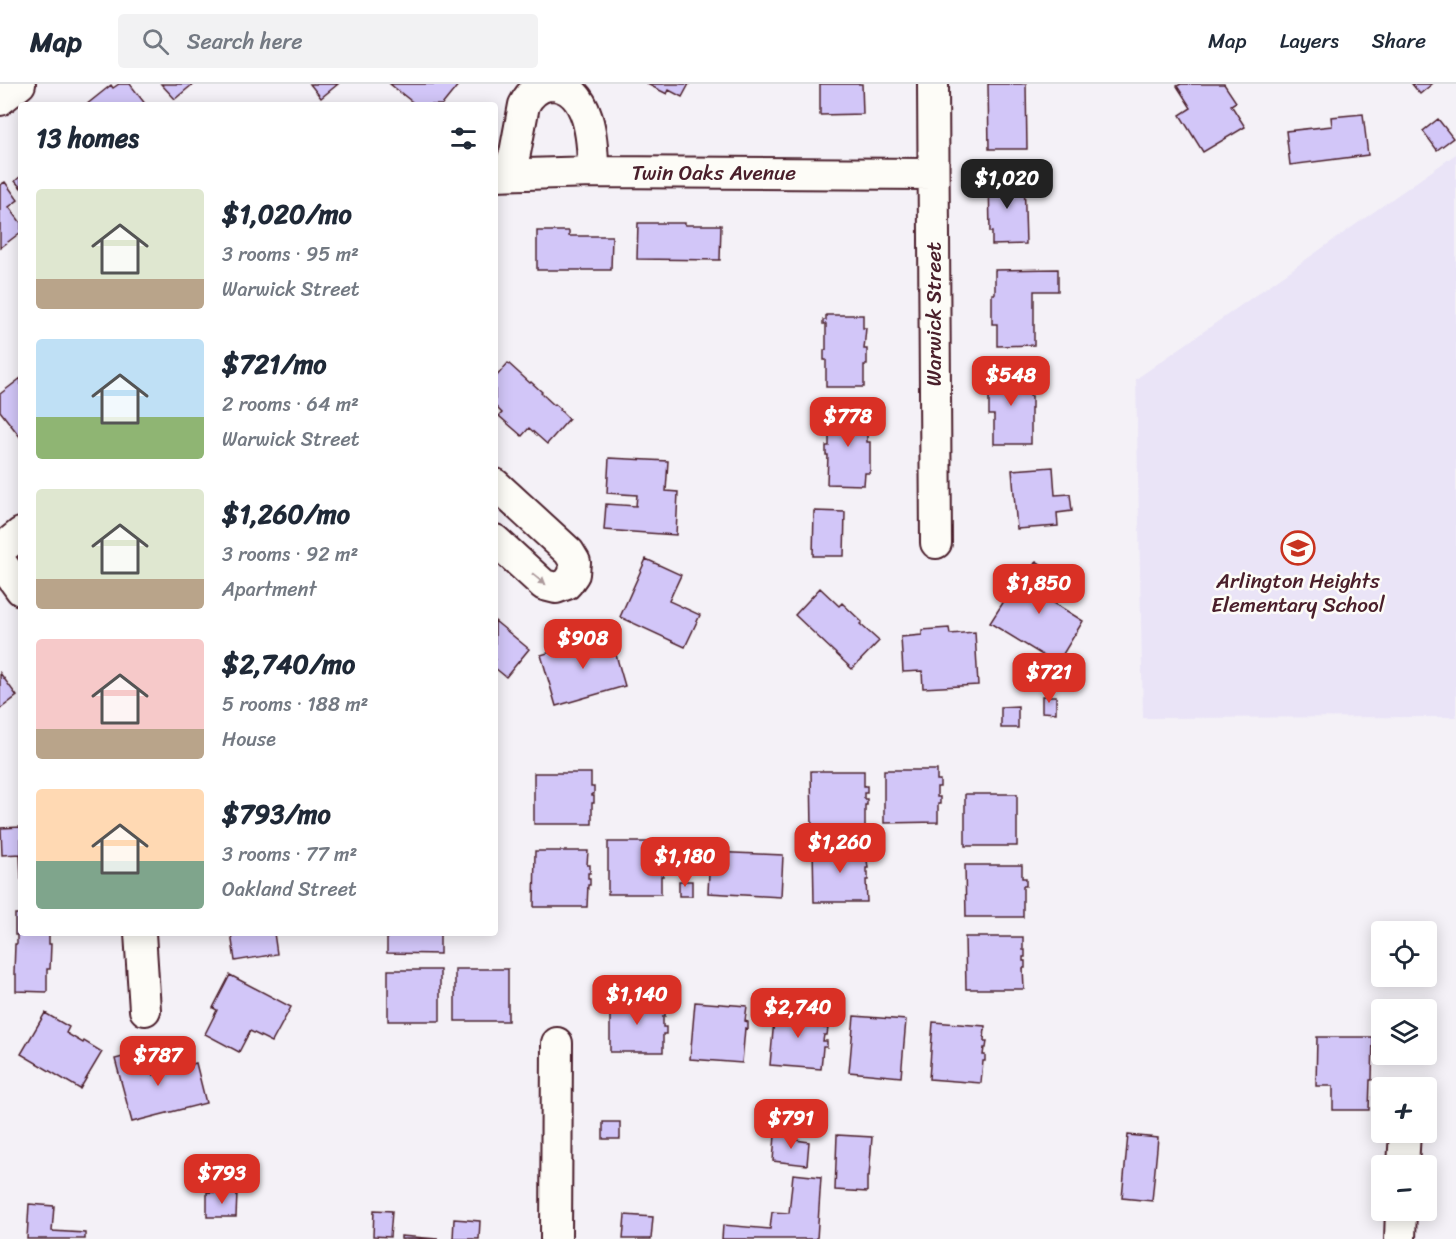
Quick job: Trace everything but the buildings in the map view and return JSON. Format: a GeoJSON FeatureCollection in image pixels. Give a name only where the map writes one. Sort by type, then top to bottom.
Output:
{"type":"FeatureCollection","features":[{"type":"Feature","properties":{"kind":"street"},"geometry":{"type":"LineString","coordinates":[[0,100],[20,84]]}},
{"type":"Feature","properties":{"kind":"street","name":"Warwick Street"},"geometry":{"type":"LineString","coordinates":[[933,84],[936,543]]}},
{"type":"Feature","properties":{"kind":"street"},"geometry":{"type":"LineString","coordinates":[[501,175],[516,153],[524,105],[533,92],[552,85],[570,88],[582,102],[590,128],[593,172]]}},
{"type":"Feature","properties":{"kind":"street","name":"Twin Oaks Avenue"},"geometry":{"type":"LineString","coordinates":[[501,175],[593,172],[933,174]]}},
{"type":"Feature","properties":{"kind":"street"},"geometry":{"type":"LineString","coordinates":[[498,487],[569,552],[575,562],[574,574],[567,584],[556,588],[544,585],[498,543]]}},
{"type":"Feature","properties":{"kind":"street"},"geometry":{"type":"LineString","coordinates":[[0,550],[18,535]]}},
{"type":"Feature","properties":{"kind":"street"},"geometry":{"type":"LineString","coordinates":[[0,561],[18,586]]}},
{"type":"Feature","properties":{"kind":"street"},"geometry":{"type":"LineString","coordinates":[[140,936],[146,1010]]}},
{"type":"Feature","properties":{"kind":"street"},"geometry":{"type":"LineString","coordinates":[[556,1239],[557,1043]]}},
{"type":"Feature","properties":{"kind":"street"},"geometry":{"type":"LineString","coordinates":[[1400,1239],[1401,1221]]}},
{"type":"Feature","properties":{"kind":"shaded area","name":"Arlington Heights Elementary School"},"geometry":{"type":"Polygon","coordinates":[[[1456,154],[1456,717],[1143,718],[1136,379],[1456,154]]]}},
{"type":"Feature","properties":{"kind":"place","name":"Arlington Heights Elementary School"},"geometry":{"type":"Point","coordinates":[1298,548]}}]}
